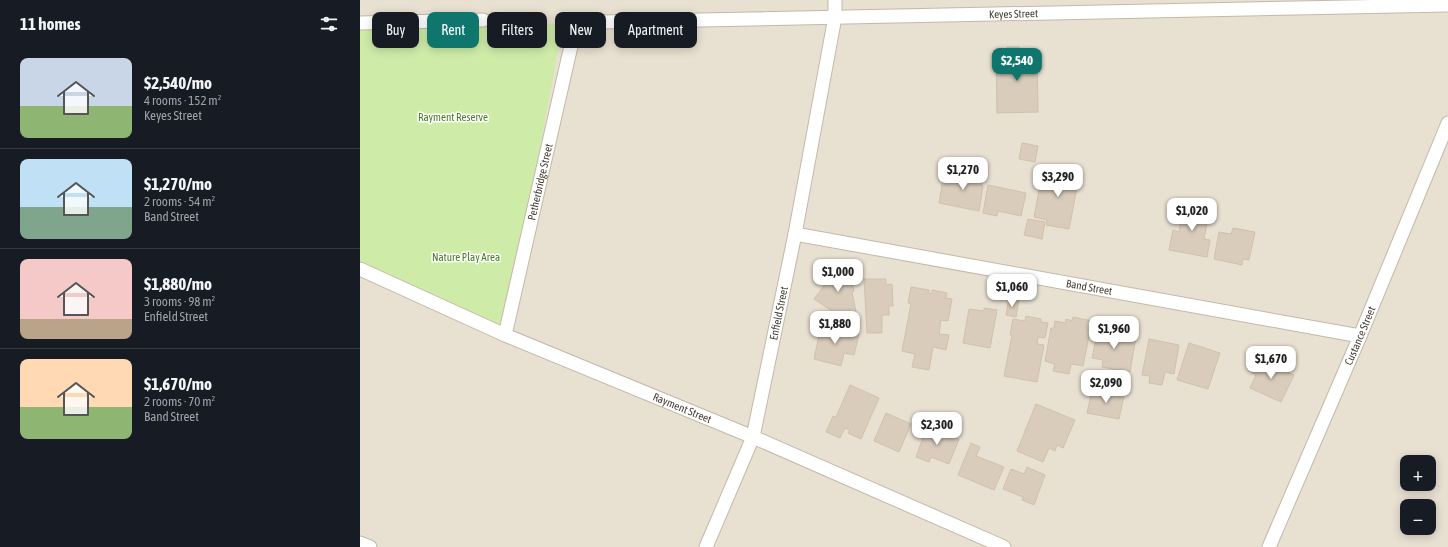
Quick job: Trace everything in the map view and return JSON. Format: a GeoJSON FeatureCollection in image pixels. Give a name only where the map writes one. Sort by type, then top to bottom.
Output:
{"type":"FeatureCollection","features":[{"type":"Feature","properties":{"kind":"street","name":"Enfield Street"},"geometry":{"type":"LineString","coordinates":[[706,547],[753,438],[795,234],[835,17],[835,0]]}},
{"type":"Feature","properties":{"kind":"street","name":"Keyes Street"},"geometry":{"type":"LineString","coordinates":[[606,22],[1448,5]]}},
{"type":"Feature","properties":{"kind":"street"},"geometry":{"type":"LineString","coordinates":[[360,23],[483,20]]}},
{"type":"Feature","properties":{"kind":"street","name":"Petherbridge Street"},"geometry":{"type":"LineString","coordinates":[[505,335],[571,48]]}},
{"type":"Feature","properties":{"kind":"street","name":"Custance Street"},"geometry":{"type":"LineString","coordinates":[[1269,547],[1360,336],[1448,123]]}},
{"type":"Feature","properties":{"kind":"street","name":"Band Street"},"geometry":{"type":"LineString","coordinates":[[795,234],[1360,336]]}},
{"type":"Feature","properties":{"kind":"street","name":"Rayment Street"},"geometry":{"type":"LineString","coordinates":[[360,269],[505,335],[753,438],[1004,547]]}},
{"type":"Feature","properties":{"kind":"street"},"geometry":{"type":"LineString","coordinates":[[360,543],[370,547]]}},
{"type":"Feature","properties":{"kind":"shaded area"},"geometry":{"type":"Polygon","coordinates":[[[360,0],[1448,0],[1448,547],[360,547],[360,0]]]}},
{"type":"Feature","properties":{"kind":"green space","name":"Rayment Reserve"},"geometry":{"type":"Polygon","coordinates":[[[360,24],[372,24],[372,48],[419,48],[419,24],[427,24],[427,48],[479,48],[479,24],[487,24],[487,48],[547,48],[547,24],[555,24],[555,48],[559,48],[505,335],[360,269],[360,24]]]}},
{"type":"Feature","properties":{"kind":"building"},"geometry":{"type":"Polygon","coordinates":[[[1007,47],[1019,47],[1019,55],[1037,55],[1038,112],[997,113],[996,51],[1007,50],[1007,47]]]}},
{"type":"Feature","properties":{"kind":"building"},"geometry":{"type":"Polygon","coordinates":[[[1022,143],[1038,146],[1035,162],[1019,159],[1022,143]]]}},
{"type":"Feature","properties":{"kind":"building"},"geometry":{"type":"Polygon","coordinates":[[[1052,167],[1080,172],[1069,229],[1046,225],[1047,220],[1034,217],[1040,185],[1048,186],[1052,167]]]}},
{"type":"Feature","properties":{"kind":"building"},"geometry":{"type":"Polygon","coordinates":[[[970,171],[983,174],[981,186],[983,186],[979,211],[939,203],[943,179],[947,179],[948,175],[969,178],[970,171]]]}},
{"type":"Feature","properties":{"kind":"building"},"geometry":{"type":"Polygon","coordinates":[[[988,185],[1026,193],[1021,216],[998,211],[997,216],[983,213],[988,185]]]}},
{"type":"Feature","properties":{"kind":"building"},"geometry":{"type":"Polygon","coordinates":[[[1184,203],[1210,208],[1204,239],[1210,240],[1207,257],[1169,250],[1173,230],[1179,232],[1184,203]]]}},
{"type":"Feature","properties":{"kind":"building"},"geometry":{"type":"Polygon","coordinates":[[[1028,219],[1045,222],[1042,239],[1024,235],[1028,219]]]}},
{"type":"Feature","properties":{"kind":"building"},"geometry":{"type":"Polygon","coordinates":[[[1233,228],[1255,232],[1249,260],[1243,259],[1242,265],[1214,259],[1219,232],[1231,234],[1233,228]]]}},
{"type":"Feature","properties":{"kind":"building"},"geometry":{"type":"Polygon","coordinates":[[[847,265],[854,291],[852,292],[857,317],[847,319],[841,311],[835,313],[814,299],[824,286],[822,277],[830,275],[829,272],[835,270],[834,267],[847,265]]]}},
{"type":"Feature","properties":{"kind":"building"},"geometry":{"type":"Polygon","coordinates":[[[864,279],[886,279],[886,285],[892,284],[893,306],[889,306],[889,315],[882,315],[882,333],[867,333],[864,279]]]}},
{"type":"Feature","properties":{"kind":"building"},"geometry":{"type":"Polygon","coordinates":[[[911,287],[929,290],[929,293],[932,294],[932,290],[947,293],[946,298],[952,299],[948,321],[941,320],[939,334],[949,335],[946,350],[933,347],[929,370],[912,367],[915,354],[902,351],[911,304],[908,303],[911,287]]]}},
{"type":"Feature","properties":{"kind":"building"},"geometry":{"type":"Polygon","coordinates":[[[1009,298],[1019,300],[1016,317],[1006,315],[1009,298]]]}},
{"type":"Feature","properties":{"kind":"building"},"geometry":{"type":"Polygon","coordinates":[[[984,308],[997,310],[990,348],[963,343],[969,309],[984,311],[984,308]]]}},
{"type":"Feature","properties":{"kind":"building"},"geometry":{"type":"Polygon","coordinates":[[[1026,316],[1041,319],[1041,322],[1048,323],[1045,338],[1038,337],[1037,344],[1044,345],[1037,382],[1004,376],[1012,335],[1010,335],[1013,319],[1025,321],[1026,316]]]}},
{"type":"Feature","properties":{"kind":"building"},"geometry":{"type":"Polygon","coordinates":[[[1073,317],[1092,321],[1083,366],[1071,364],[1069,374],[1053,371],[1055,364],[1045,361],[1051,328],[1054,328],[1055,321],[1065,323],[1066,319],[1072,321],[1073,317]]]}},
{"type":"Feature","properties":{"kind":"building"},"geometry":{"type":"Polygon","coordinates":[[[821,326],[859,334],[854,355],[844,353],[841,366],[814,359],[821,326]]]}},
{"type":"Feature","properties":{"kind":"building"},"geometry":{"type":"Polygon","coordinates":[[[1104,328],[1120,331],[1120,334],[1136,337],[1130,372],[1102,367],[1103,360],[1092,358],[1098,329],[1103,330],[1104,328]]]}},
{"type":"Feature","properties":{"kind":"building"},"geometry":{"type":"Polygon","coordinates":[[[1149,339],[1179,345],[1174,374],[1165,372],[1162,385],[1149,383],[1150,376],[1142,375],[1149,339]]]}},
{"type":"Feature","properties":{"kind":"building"},"geometry":{"type":"Polygon","coordinates":[[[1189,343],[1220,353],[1208,389],[1177,380],[1189,343]]]}},
{"type":"Feature","properties":{"kind":"building"},"geometry":{"type":"Polygon","coordinates":[[[1257,358],[1294,375],[1281,402],[1250,388],[1256,375],[1251,372],[1257,358]]]}},
{"type":"Feature","properties":{"kind":"building"},"geometry":{"type":"Polygon","coordinates":[[[850,385],[879,398],[861,439],[848,433],[850,430],[845,428],[840,438],[826,432],[833,416],[836,417],[850,385]]]}},
{"type":"Feature","properties":{"kind":"building"},"geometry":{"type":"Polygon","coordinates":[[[1092,390],[1124,396],[1119,419],[1087,413],[1092,390]]]}},
{"type":"Feature","properties":{"kind":"building"},"geometry":{"type":"Polygon","coordinates":[[[1036,404],[1075,420],[1063,448],[1057,445],[1055,451],[1049,448],[1043,462],[1017,451],[1036,404]]]}},
{"type":"Feature","properties":{"kind":"building"},"geometry":{"type":"Polygon","coordinates":[[[886,413],[911,424],[899,452],[874,441],[886,413]]]}},
{"type":"Feature","properties":{"kind":"building"},"geometry":{"type":"Polygon","coordinates":[[[927,426],[959,439],[949,464],[931,457],[929,462],[916,457],[927,426]]]}},
{"type":"Feature","properties":{"kind":"building"},"geometry":{"type":"Polygon","coordinates":[[[971,443],[980,447],[976,456],[1004,467],[994,490],[958,475],[971,443]]]}},
{"type":"Feature","properties":{"kind":"building"},"geometry":{"type":"Polygon","coordinates":[[[1027,467],[1045,475],[1034,505],[1022,500],[1023,497],[1003,489],[1011,469],[1024,474],[1027,467]]]}},
{"type":"Feature","properties":{"kind":"park label","name":"Nature Play Area"},"geometry":{"type":"Point","coordinates":[466,257]}}]}
